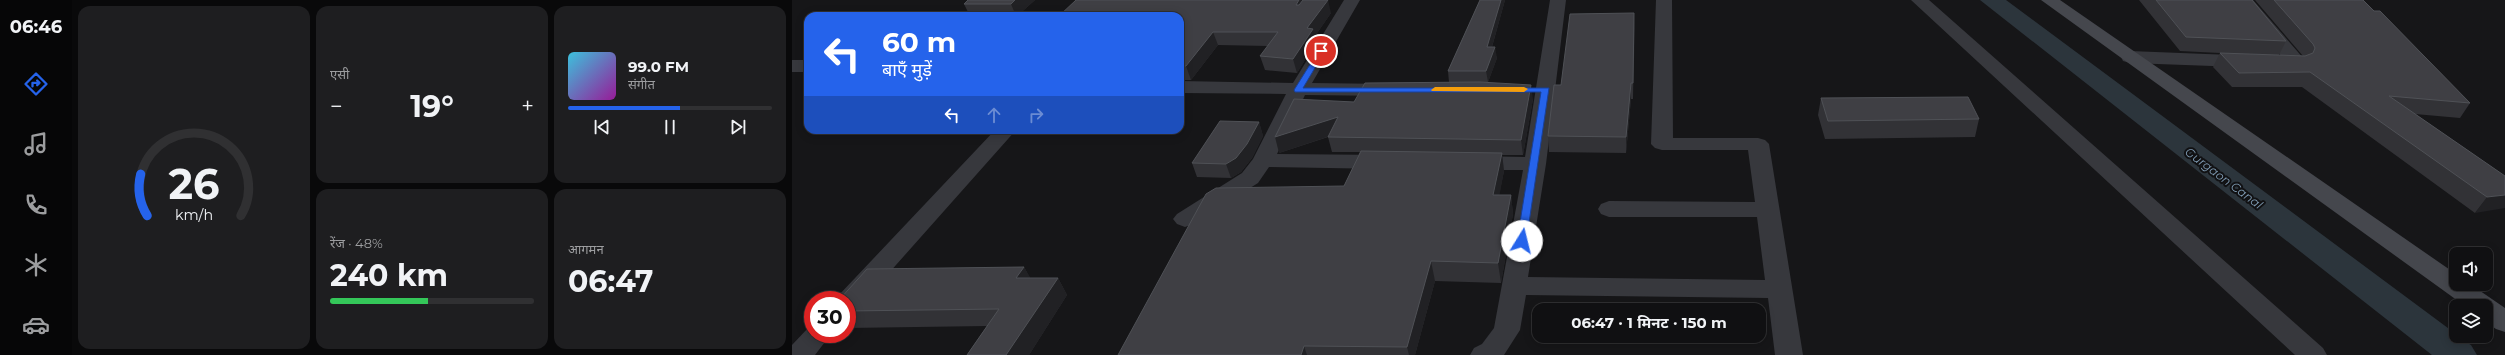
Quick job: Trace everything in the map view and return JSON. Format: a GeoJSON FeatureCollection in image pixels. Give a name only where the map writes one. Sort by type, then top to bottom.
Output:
{"type":"FeatureCollection","features":[{"type":"Feature","properties":{"kind":"street"},"geometry":{"type":"LineString","coordinates":[[1184,219],[1250,178],[1263,160],[1298,90],[1352,0]]}},
{"type":"Feature","properties":{"kind":"street"},"geometry":{"type":"LineString","coordinates":[[1484,355],[1492,351],[1507,330],[1535,164],[1538,89],[1558,0]]}},
{"type":"Feature","properties":{"kind":"street"},"geometry":{"type":"LineString","coordinates":[[1664,0],[1662,144],[1758,144],[1789,355]]}},
{"type":"Feature","properties":{"kind":"street"},"geometry":{"type":"LineString","coordinates":[[1919,0],[2314,355]]}},
{"type":"Feature","properties":{"kind":"street"},"geometry":{"type":"LineString","coordinates":[[2049,0],[2473,299]]}},
{"type":"Feature","properties":{"kind":"street"},"geometry":{"type":"LineString","coordinates":[[2130,57],[2297,63],[2244,0]]}},
{"type":"Feature","properties":{"kind":"street"},"geometry":{"type":"LineString","coordinates":[[792,66],[804,66]]}},
{"type":"Feature","properties":{"kind":"street"},"geometry":{"type":"LineString","coordinates":[[1184,87],[1298,90],[1406,90]]}},
{"type":"Feature","properties":{"kind":"street"},"geometry":{"type":"LineString","coordinates":[[856,293],[1002,134]]}},
{"type":"Feature","properties":{"kind":"street"},"geometry":{"type":"LineString","coordinates":[[1263,160],[1407,162]]}},
{"type":"Feature","properties":{"kind":"street"},"geometry":{"type":"LineString","coordinates":[[1455,163],[1535,164]]}},
{"type":"Feature","properties":{"kind":"street"},"geometry":{"type":"LineString","coordinates":[[1609,209],[1767,210]]}},
{"type":"Feature","properties":{"kind":"street"},"geometry":{"type":"LineString","coordinates":[[1514,286],[1779,289]]}},
{"type":"Feature","properties":{"kind":"street"},"geometry":{"type":"LineString","coordinates":[[2493,313],[2505,322]]}},
{"type":"Feature","properties":{"kind":"street"},"geometry":{"type":"LineString","coordinates":[[799,355],[810,343]]}},
{"type":"Feature","properties":{"kind":"building"},"geometry":{"type":"Polygon","coordinates":[[[968,0],[1015,0],[1011,4],[964,4],[968,0]]]}},
{"type":"Feature","properties":{"kind":"building"},"geometry":{"type":"Polygon","coordinates":[[[1076,0],[1299,0],[1296,5],[1299,5],[1303,0],[1328,0],[1307,28],[1313,29],[1293,59],[1260,56],[1278,32],[1213,32],[1186,66],[1184,66],[1184,12],[1063,12],[1076,0]]]}},
{"type":"Feature","properties":{"kind":"building"},"geometry":{"type":"Polygon","coordinates":[[[1480,0],[1501,0],[1487,47],[1495,47],[1486,71],[1448,71],[1480,0]]]}},
{"type":"Feature","properties":{"kind":"building"},"geometry":{"type":"Polygon","coordinates":[[[2156,0],[2252,0],[2286,41],[2186,37],[2156,0]]]}},
{"type":"Feature","properties":{"kind":"building"},"geometry":{"type":"Polygon","coordinates":[[[2274,0],[2363,0],[2374,11],[2380,11],[2470,103],[2389,96],[2505,176],[2505,195],[2487,197],[2310,72],[2239,73],[2220,53],[2305,56],[2313,53],[2315,48],[2313,44],[2274,0]]]}},
{"type":"Feature","properties":{"kind":"building"},"geometry":{"type":"Polygon","coordinates":[[[1634,13],[1633,83],[1631,83],[1626,137],[1548,136],[1554,85],[1561,85],[1570,14],[1634,13]]]}},
{"type":"Feature","properties":{"kind":"building"},"geometry":{"type":"Polygon","coordinates":[[[1480,82],[1531,85],[1521,140],[1328,137],[1338,117],[1275,137],[1294,99],[1354,102],[1365,83],[1480,82]]]}},
{"type":"Feature","properties":{"kind":"building"},"geometry":{"type":"Polygon","coordinates":[[[1968,97],[1979,119],[1828,121],[1821,98],[1968,97]]]}},
{"type":"Feature","properties":{"kind":"building"},"geometry":{"type":"Polygon","coordinates":[[[1220,121],[1259,122],[1247,144],[1236,158],[1226,164],[1192,163],[1220,121]]]}},
{"type":"Feature","properties":{"kind":"building"},"geometry":{"type":"Polygon","coordinates":[[[1361,151],[1502,153],[1493,195],[1511,195],[1498,263],[1431,261],[1407,347],[1304,346],[1301,355],[1118,355],[1206,194],[1216,188],[1344,186],[1361,151]]]}},
{"type":"Feature","properties":{"kind":"building"},"geometry":{"type":"Polygon","coordinates":[[[1024,267],[1016,278],[1058,278],[1006,355],[967,355],[999,309],[856,311],[856,291],[847,291],[867,269],[1024,267]]]}},
{"type":"Feature","properties":{"kind":"waterway","name":"Gurgaon Canal"},"geometry":{"type":"LineString","coordinates":[[1991,0],[2458,355]]}},
{"type":"Feature","properties":{"kind":"slow traffic"},"geometry":{"type":"LineString","coordinates":[[1435,90],[1524,89]]}},
{"type":"Feature","properties":{"kind":"route"},"geometry":{"type":"LineString","coordinates":[[1321,51],[1298,90],[1546,89],[1522,241]]}}]}
